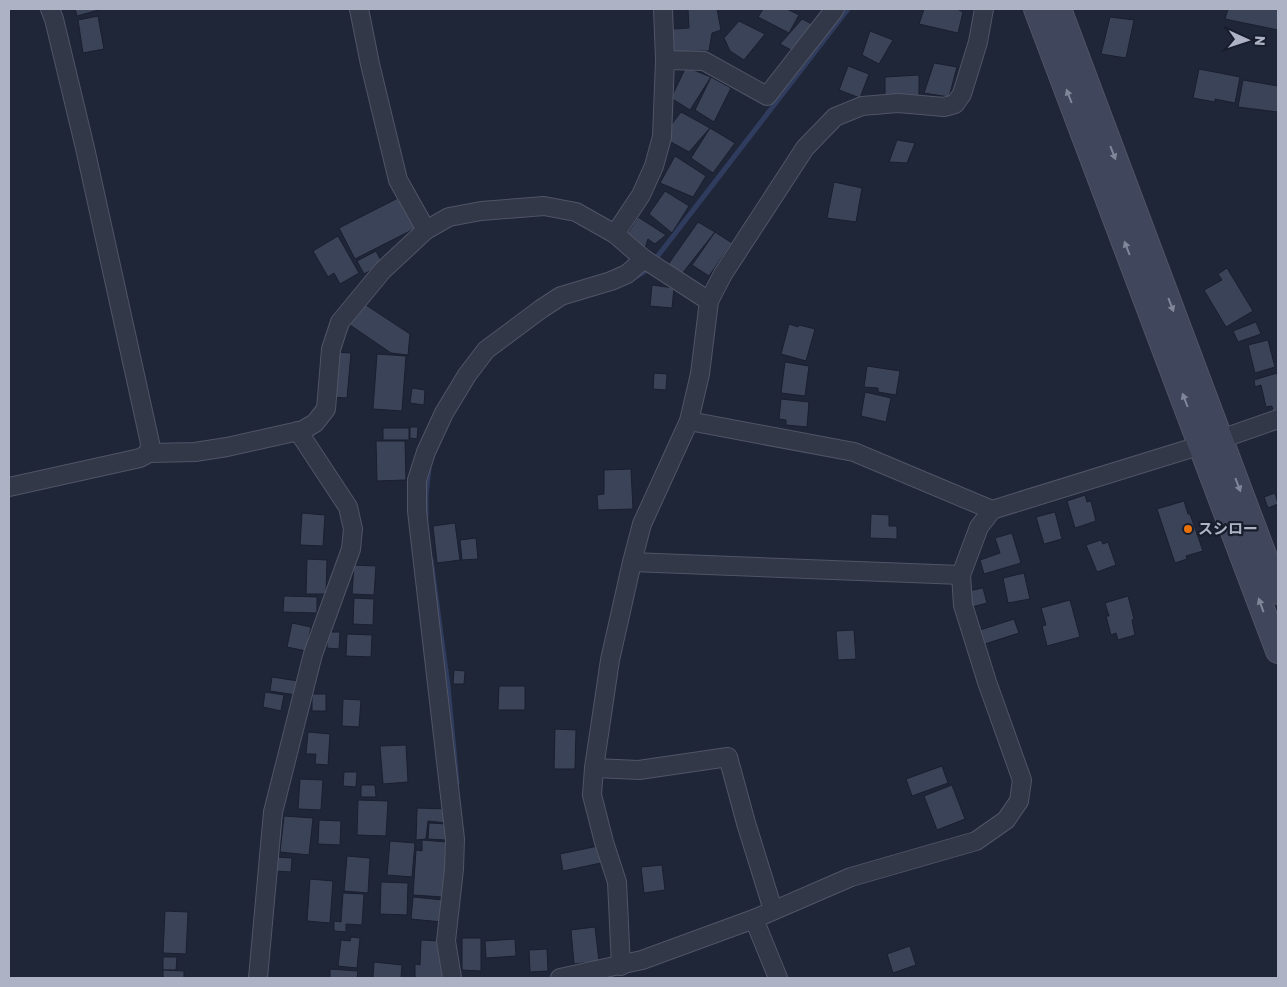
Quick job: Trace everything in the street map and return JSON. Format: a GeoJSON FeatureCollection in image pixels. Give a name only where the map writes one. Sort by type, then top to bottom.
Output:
{"type":"FeatureCollection","features":[{"type":"Feature","properties":{"kind":"street"},"geometry":{"type":"LineString","coordinates":[[50,9],[87,157],[150,442],[149,453]]}},
{"type":"Feature","properties":{"kind":"street"},"geometry":{"type":"LineString","coordinates":[[359,9],[370,64],[398,180],[426,230]]}},
{"type":"Feature","properties":{"kind":"street"},"geometry":{"type":"LineString","coordinates":[[615,234],[641,195],[654,166],[662,137],[665,60],[663,9]]}},
{"type":"Feature","properties":{"kind":"street"},"geometry":{"type":"LineString","coordinates":[[665,60],[704,61],[767,96],[835,9]]}},
{"type":"Feature","properties":{"kind":"street"},"geometry":{"type":"LineString","coordinates":[[621,966],[617,882],[592,795],[594,768],[610,660],[632,562],[642,524],[689,421],[700,374],[709,301],[723,274],[805,148],[835,117],[862,106],[898,103],[944,107],[955,104],[962,94],[978,42],[984,9]]}},
{"type":"Feature","properties":{"kind":"street"},"geometry":{"type":"LineString","coordinates":[[1036,9],[1212,442],[1278,592]]}},
{"type":"Feature","properties":{"kind":"street"},"geometry":{"type":"LineString","coordinates":[[1059,9],[1212,442],[1278,651]]}},
{"type":"Feature","properties":{"kind":"street"},"geometry":{"type":"LineString","coordinates":[[9,487],[140,458],[149,453],[195,452],[304,430],[315,423],[326,409],[331,349],[340,322],[383,270],[426,230],[449,217],[481,211],[544,206],[576,212],[615,234],[650,262],[709,301]]}},
{"type":"Feature","properties":{"kind":"street"},"geometry":{"type":"LineString","coordinates":[[452,978],[446,941],[454,869],[455,838],[417,511],[417,480],[426,452],[444,413],[467,375],[486,350],[541,308],[561,296],[611,281],[650,262]]}},
{"type":"Feature","properties":{"kind":"street"},"geometry":{"type":"LineString","coordinates":[[560,978],[642,960],[754,919],[851,877],[976,841],[1006,820],[1019,801],[1022,780],[987,682],[963,605],[961,575],[979,527],[992,510],[1212,442],[1278,419]]}},
{"type":"Feature","properties":{"kind":"street"},"geometry":{"type":"LineString","coordinates":[[689,421],[854,452],[992,510]]}},
{"type":"Feature","properties":{"kind":"street"},"geometry":{"type":"LineString","coordinates":[[258,978],[274,812],[313,654],[351,549],[352,529],[348,507],[298,432]]}},
{"type":"Feature","properties":{"kind":"street"},"geometry":{"type":"LineString","coordinates":[[632,562],[961,575]]}},
{"type":"Feature","properties":{"kind":"street"},"geometry":{"type":"LineString","coordinates":[[594,768],[639,770],[728,757],[773,910]]}},
{"type":"Feature","properties":{"kind":"street"},"geometry":{"type":"LineString","coordinates":[[754,919],[778,978]]}},
{"type":"Feature","properties":{"kind":"building"},"geometry":{"type":"Polygon","coordinates":[[[75,9],[102,9],[77,16],[75,9]]]}},
{"type":"Feature","properties":{"kind":"building"},"geometry":{"type":"Polygon","coordinates":[[[688,9],[717,9],[721,30],[712,33],[709,51],[670,52],[672,29],[689,28],[688,9]]]}},
{"type":"Feature","properties":{"kind":"building"},"geometry":{"type":"Polygon","coordinates":[[[763,9],[787,9],[799,15],[789,33],[758,17],[763,9]]]}},
{"type":"Feature","properties":{"kind":"building"},"geometry":{"type":"Polygon","coordinates":[[[924,9],[957,9],[963,12],[958,33],[919,24],[924,9]]]}},
{"type":"Feature","properties":{"kind":"building"},"geometry":{"type":"Polygon","coordinates":[[[1228,9],[1278,9],[1278,30],[1225,19],[1228,9]]]}},
{"type":"Feature","properties":{"kind":"building"},"geometry":{"type":"Polygon","coordinates":[[[98,16],[104,49],[83,53],[78,20],[98,16]]]}},
{"type":"Feature","properties":{"kind":"building"},"geometry":{"type":"Polygon","coordinates":[[[1110,17],[1134,20],[1126,58],[1101,54],[1110,17]]]}},
{"type":"Feature","properties":{"kind":"building"},"geometry":{"type":"Polygon","coordinates":[[[802,19],[812,24],[793,51],[780,44],[802,19]]]}},
{"type":"Feature","properties":{"kind":"building"},"geometry":{"type":"Polygon","coordinates":[[[739,21],[765,34],[744,60],[730,51],[724,38],[739,21]]]}},
{"type":"Feature","properties":{"kind":"building"},"geometry":{"type":"Polygon","coordinates":[[[870,31],[893,40],[879,64],[862,55],[870,31]]]}},
{"type":"Feature","properties":{"kind":"building"},"geometry":{"type":"Polygon","coordinates":[[[934,63],[957,67],[949,97],[924,93],[934,63]]]}},
{"type":"Feature","properties":{"kind":"building"},"geometry":{"type":"Polygon","coordinates":[[[848,66],[869,74],[860,98],[839,90],[848,66]]]}},
{"type":"Feature","properties":{"kind":"building"},"geometry":{"type":"Polygon","coordinates":[[[686,67],[711,77],[690,110],[671,98],[686,67]]]}},
{"type":"Feature","properties":{"kind":"building"},"geometry":{"type":"Polygon","coordinates":[[[1199,69],[1240,77],[1235,103],[1215,99],[1215,102],[1193,98],[1199,69]]]}},
{"type":"Feature","properties":{"kind":"building"},"geometry":{"type":"Polygon","coordinates":[[[919,75],[919,98],[885,97],[885,77],[919,75]]]}},
{"type":"Feature","properties":{"kind":"building"},"geometry":{"type":"Polygon","coordinates":[[[711,77],[731,88],[714,122],[695,110],[711,77]]]}},
{"type":"Feature","properties":{"kind":"building"},"geometry":{"type":"Polygon","coordinates":[[[1243,80],[1278,86],[1278,112],[1238,107],[1243,80]]]}},
{"type":"Feature","properties":{"kind":"building"},"geometry":{"type":"Polygon","coordinates":[[[681,112],[710,128],[689,152],[662,137],[681,112]]]}},
{"type":"Feature","properties":{"kind":"building"},"geometry":{"type":"Polygon","coordinates":[[[710,128],[735,143],[713,173],[691,158],[710,128]]]}},
{"type":"Feature","properties":{"kind":"building"},"geometry":{"type":"Polygon","coordinates":[[[897,140],[915,143],[907,163],[889,162],[897,140]]]}},
{"type":"Feature","properties":{"kind":"building"},"geometry":{"type":"Polygon","coordinates":[[[675,156],[706,176],[693,197],[660,183],[675,156]]]}},
{"type":"Feature","properties":{"kind":"building"},"geometry":{"type":"Polygon","coordinates":[[[834,182],[862,188],[856,222],[827,218],[834,182]]]}},
{"type":"Feature","properties":{"kind":"building"},"geometry":{"type":"Polygon","coordinates":[[[665,191],[689,206],[672,233],[649,214],[665,191]]]}},
{"type":"Feature","properties":{"kind":"building"},"geometry":{"type":"Polygon","coordinates":[[[400,197],[416,228],[355,259],[339,228],[400,197]]]}},
{"type":"Feature","properties":{"kind":"building"},"geometry":{"type":"Polygon","coordinates":[[[638,217],[666,235],[655,244],[648,239],[645,248],[626,236],[638,217]]]}},
{"type":"Feature","properties":{"kind":"building"},"geometry":{"type":"Polygon","coordinates":[[[698,222],[715,232],[681,275],[667,266],[698,222]]]}},
{"type":"Feature","properties":{"kind":"building"},"geometry":{"type":"Polygon","coordinates":[[[715,232],[732,243],[709,276],[692,265],[715,232]]]}},
{"type":"Feature","properties":{"kind":"building"},"geometry":{"type":"Polygon","coordinates":[[[338,236],[359,273],[340,284],[334,273],[328,277],[313,251],[338,236]]]}},
{"type":"Feature","properties":{"kind":"building"},"geometry":{"type":"Polygon","coordinates":[[[376,251],[383,264],[364,274],[357,261],[376,251]]]}},
{"type":"Feature","properties":{"kind":"building"},"geometry":{"type":"Polygon","coordinates":[[[1227,268],[1253,311],[1226,327],[1204,290],[1222,280],[1218,274],[1227,268]]]}},
{"type":"Feature","properties":{"kind":"building"},"geometry":{"type":"Polygon","coordinates":[[[652,285],[674,288],[672,308],[650,306],[652,285]]]}},
{"type":"Feature","properties":{"kind":"building"},"geometry":{"type":"Polygon","coordinates":[[[363,303],[410,334],[408,355],[391,353],[350,325],[363,303]]]}},
{"type":"Feature","properties":{"kind":"building"},"geometry":{"type":"Polygon","coordinates":[[[1256,322],[1261,334],[1238,342],[1233,331],[1256,322]]]}},
{"type":"Feature","properties":{"kind":"building"},"geometry":{"type":"Polygon","coordinates":[[[789,324],[815,329],[806,361],[781,354],[789,324]]]}},
{"type":"Feature","properties":{"kind":"building"},"geometry":{"type":"Polygon","coordinates":[[[1268,340],[1275,367],[1255,373],[1248,345],[1268,340]]]}},
{"type":"Feature","properties":{"kind":"building"},"geometry":{"type":"Polygon","coordinates":[[[335,352],[351,353],[347,398],[330,397],[335,352]]]}},
{"type":"Feature","properties":{"kind":"building"},"geometry":{"type":"Polygon","coordinates":[[[377,354],[406,356],[402,411],[373,409],[377,354]]]}},
{"type":"Feature","properties":{"kind":"building"},"geometry":{"type":"Polygon","coordinates":[[[785,362],[809,366],[805,396],[781,393],[785,362]]]}},
{"type":"Feature","properties":{"kind":"building"},"geometry":{"type":"Polygon","coordinates":[[[867,366],[900,371],[896,395],[878,392],[878,388],[864,387],[867,366]]]}},
{"type":"Feature","properties":{"kind":"building"},"geometry":{"type":"Polygon","coordinates":[[[654,373],[667,374],[666,390],[653,389],[654,373]]]}},
{"type":"Feature","properties":{"kind":"building"},"geometry":{"type":"Polygon","coordinates":[[[1277,373],[1278,409],[1273,411],[1272,406],[1266,407],[1261,385],[1255,387],[1254,380],[1277,373]]]}},
{"type":"Feature","properties":{"kind":"building"},"geometry":{"type":"Polygon","coordinates":[[[412,388],[425,390],[424,405],[410,403],[412,388]]]}},
{"type":"Feature","properties":{"kind":"building"},"geometry":{"type":"Polygon","coordinates":[[[865,392],[891,398],[886,422],[861,416],[865,392]]]}},
{"type":"Feature","properties":{"kind":"building"},"geometry":{"type":"Polygon","coordinates":[[[781,399],[809,402],[807,427],[786,425],[786,420],[779,419],[781,399]]]}},
{"type":"Feature","properties":{"kind":"building"},"geometry":{"type":"Polygon","coordinates":[[[410,427],[418,427],[417,439],[410,438],[410,427]]]}},
{"type":"Feature","properties":{"kind":"building"},"geometry":{"type":"Polygon","coordinates":[[[383,428],[409,428],[409,440],[383,440],[383,428]]]}},
{"type":"Feature","properties":{"kind":"building"},"geometry":{"type":"Polygon","coordinates":[[[376,441],[405,441],[406,480],[377,481],[376,441]]]}},
{"type":"Feature","properties":{"kind":"building"},"geometry":{"type":"Polygon","coordinates":[[[631,469],[633,509],[598,510],[597,495],[604,494],[604,470],[631,469]]]}},
{"type":"Feature","properties":{"kind":"building"},"geometry":{"type":"Polygon","coordinates":[[[1275,493],[1278,504],[1268,508],[1264,497],[1275,493]]]}},
{"type":"Feature","properties":{"kind":"building"},"geometry":{"type":"Polygon","coordinates":[[[1085,495],[1087,502],[1091,501],[1096,521],[1075,528],[1067,501],[1085,495]]]}},
{"type":"Feature","properties":{"kind":"building"},"geometry":{"type":"Polygon","coordinates":[[[1184,501],[1203,551],[1186,556],[1187,559],[1175,563],[1157,509],[1184,501]]]}},
{"type":"Feature","properties":{"kind":"building"},"geometry":{"type":"Polygon","coordinates":[[[1055,512],[1062,539],[1044,544],[1036,517],[1055,512]]]}},
{"type":"Feature","properties":{"kind":"building"},"geometry":{"type":"Polygon","coordinates":[[[302,513],[325,515],[323,546],[300,545],[302,513]]]}},
{"type":"Feature","properties":{"kind":"building"},"geometry":{"type":"Polygon","coordinates":[[[871,514],[889,515],[889,526],[897,526],[897,539],[870,538],[871,514]]]}},
{"type":"Feature","properties":{"kind":"building"},"geometry":{"type":"Polygon","coordinates":[[[455,523],[460,560],[437,563],[433,526],[455,523]]]}},
{"type":"Feature","properties":{"kind":"building"},"geometry":{"type":"Polygon","coordinates":[[[1012,533],[1021,563],[984,574],[980,560],[1000,553],[995,538],[1012,533]]]}},
{"type":"Feature","properties":{"kind":"building"},"geometry":{"type":"Polygon","coordinates":[[[476,538],[478,559],[462,560],[460,540],[476,538]]]}},
{"type":"Feature","properties":{"kind":"building"},"geometry":{"type":"Polygon","coordinates":[[[1101,540],[1103,544],[1108,542],[1116,565],[1097,572],[1086,545],[1101,540]]]}},
{"type":"Feature","properties":{"kind":"building"},"geometry":{"type":"Polygon","coordinates":[[[307,559],[327,560],[326,594],[306,594],[307,559]]]}},
{"type":"Feature","properties":{"kind":"building"},"geometry":{"type":"Polygon","coordinates":[[[354,565],[376,566],[374,595],[352,594],[354,565]]]}},
{"type":"Feature","properties":{"kind":"building"},"geometry":{"type":"Polygon","coordinates":[[[1024,573],[1030,599],[1008,603],[1003,578],[1024,573]]]}},
{"type":"Feature","properties":{"kind":"building"},"geometry":{"type":"Polygon","coordinates":[[[983,588],[987,603],[972,607],[968,591],[983,588]]]}},
{"type":"Feature","properties":{"kind":"building"},"geometry":{"type":"Polygon","coordinates":[[[284,596],[317,597],[317,613],[283,612],[284,596]]]}},
{"type":"Feature","properties":{"kind":"building"},"geometry":{"type":"Polygon","coordinates":[[[1128,596],[1134,619],[1132,620],[1135,635],[1118,640],[1116,633],[1111,635],[1106,616],[1109,616],[1105,603],[1128,596]]]}},
{"type":"Feature","properties":{"kind":"building"},"geometry":{"type":"Polygon","coordinates":[[[354,598],[374,599],[373,625],[353,624],[354,598]]]}},
{"type":"Feature","properties":{"kind":"building"},"geometry":{"type":"Polygon","coordinates":[[[1070,600],[1080,637],[1047,646],[1042,626],[1046,625],[1041,608],[1070,600]]]}},
{"type":"Feature","properties":{"kind":"building"},"geometry":{"type":"Polygon","coordinates":[[[1014,619],[1019,633],[985,644],[980,630],[1014,619]]]}},
{"type":"Feature","properties":{"kind":"building"},"geometry":{"type":"Polygon","coordinates":[[[292,623],[311,627],[306,651],[287,647],[292,623]]]}},
{"type":"Feature","properties":{"kind":"building"},"geometry":{"type":"Polygon","coordinates":[[[854,630],[856,659],[838,660],[836,631],[854,630]]]}},
{"type":"Feature","properties":{"kind":"building"},"geometry":{"type":"Polygon","coordinates":[[[328,632],[340,632],[339,649],[327,648],[328,632]]]}},
{"type":"Feature","properties":{"kind":"building"},"geometry":{"type":"Polygon","coordinates":[[[347,634],[372,635],[371,657],[346,656],[347,634]]]}},
{"type":"Feature","properties":{"kind":"building"},"geometry":{"type":"Polygon","coordinates":[[[454,670],[465,671],[464,684],[453,684],[454,670]]]}},
{"type":"Feature","properties":{"kind":"building"},"geometry":{"type":"Polygon","coordinates":[[[272,677],[298,681],[296,695],[270,691],[272,677]]]}},
{"type":"Feature","properties":{"kind":"building"},"geometry":{"type":"Polygon","coordinates":[[[499,686],[525,686],[525,710],[498,710],[499,686]]]}},
{"type":"Feature","properties":{"kind":"building"},"geometry":{"type":"Polygon","coordinates":[[[265,692],[284,695],[281,711],[263,707],[265,692]]]}},
{"type":"Feature","properties":{"kind":"building"},"geometry":{"type":"Polygon","coordinates":[[[312,694],[326,694],[326,711],[312,711],[312,694]]]}},
{"type":"Feature","properties":{"kind":"building"},"geometry":{"type":"Polygon","coordinates":[[[343,699],[361,700],[359,727],[342,726],[343,699]]]}},
{"type":"Feature","properties":{"kind":"building"},"geometry":{"type":"Polygon","coordinates":[[[555,729],[576,730],[575,769],[554,769],[555,729]]]}},
{"type":"Feature","properties":{"kind":"building"},"geometry":{"type":"Polygon","coordinates":[[[308,732],[330,734],[328,765],[315,764],[316,754],[306,754],[308,732]]]}},
{"type":"Feature","properties":{"kind":"building"},"geometry":{"type":"Polygon","coordinates":[[[406,745],[408,782],[383,784],[380,746],[406,745]]]}},
{"type":"Feature","properties":{"kind":"building"},"geometry":{"type":"Polygon","coordinates":[[[942,766],[948,783],[912,796],[906,779],[942,766]]]}},
{"type":"Feature","properties":{"kind":"building"},"geometry":{"type":"Polygon","coordinates":[[[344,772],[357,772],[356,787],[343,786],[344,772]]]}},
{"type":"Feature","properties":{"kind":"building"},"geometry":{"type":"Polygon","coordinates":[[[300,779],[323,780],[321,810],[298,809],[300,779]]]}},
{"type":"Feature","properties":{"kind":"building"},"geometry":{"type":"Polygon","coordinates":[[[361,785],[375,785],[376,797],[361,797],[361,785]]]}},
{"type":"Feature","properties":{"kind":"building"},"geometry":{"type":"Polygon","coordinates":[[[952,785],[965,819],[937,830],[924,796],[952,785]]]}},
{"type":"Feature","properties":{"kind":"building"},"geometry":{"type":"Polygon","coordinates":[[[358,800],[388,801],[386,836],[357,835],[358,800]]]}},
{"type":"Feature","properties":{"kind":"building"},"geometry":{"type":"Polygon","coordinates":[[[417,808],[448,809],[447,823],[428,821],[426,839],[416,840],[417,808]]]}},
{"type":"Feature","properties":{"kind":"building"},"geometry":{"type":"Polygon","coordinates":[[[284,816],[313,818],[309,855],[280,852],[284,816]]]}},
{"type":"Feature","properties":{"kind":"building"},"geometry":{"type":"Polygon","coordinates":[[[319,820],[341,821],[340,845],[318,844],[319,820]]]}},
{"type":"Feature","properties":{"kind":"building"},"geometry":{"type":"Polygon","coordinates":[[[429,823],[447,824],[446,840],[428,839],[429,823]]]}},
{"type":"Feature","properties":{"kind":"building"},"geometry":{"type":"Polygon","coordinates":[[[422,840],[447,842],[443,897],[413,895],[416,850],[422,851],[422,840]]]}},
{"type":"Feature","properties":{"kind":"building"},"geometry":{"type":"Polygon","coordinates":[[[390,841],[415,843],[412,877],[387,875],[390,841]]]}},
{"type":"Feature","properties":{"kind":"building"},"geometry":{"type":"Polygon","coordinates":[[[598,846],[601,863],[563,871],[560,854],[598,846]]]}},
{"type":"Feature","properties":{"kind":"building"},"geometry":{"type":"Polygon","coordinates":[[[347,856],[370,858],[368,893],[344,891],[347,856]]]}},
{"type":"Feature","properties":{"kind":"building"},"geometry":{"type":"Polygon","coordinates":[[[276,857],[292,858],[291,872],[275,871],[276,857]]]}},
{"type":"Feature","properties":{"kind":"building"},"geometry":{"type":"Polygon","coordinates":[[[662,865],[665,890],[644,893],[641,867],[662,865]]]}},
{"type":"Feature","properties":{"kind":"building"},"geometry":{"type":"Polygon","coordinates":[[[310,879],[333,881],[330,923],[307,921],[310,879]]]}},
{"type":"Feature","properties":{"kind":"building"},"geometry":{"type":"Polygon","coordinates":[[[381,882],[408,883],[407,915],[380,914],[381,882]]]}},
{"type":"Feature","properties":{"kind":"building"},"geometry":{"type":"Polygon","coordinates":[[[343,893],[364,894],[362,925],[346,924],[346,932],[334,931],[334,921],[341,922],[343,893]]]}},
{"type":"Feature","properties":{"kind":"building"},"geometry":{"type":"Polygon","coordinates":[[[413,897],[444,900],[442,922],[411,919],[413,897]]]}},
{"type":"Feature","properties":{"kind":"building"},"geometry":{"type":"Polygon","coordinates":[[[165,911],[188,912],[186,954],[163,953],[165,911]]]}},
{"type":"Feature","properties":{"kind":"building"},"geometry":{"type":"Polygon","coordinates":[[[595,927],[599,961],[574,964],[571,930],[595,927]]]}},
{"type":"Feature","properties":{"kind":"building"},"geometry":{"type":"Polygon","coordinates":[[[351,937],[360,938],[357,968],[338,966],[341,940],[350,941],[351,937]]]}},
{"type":"Feature","properties":{"kind":"building"},"geometry":{"type":"Polygon","coordinates":[[[462,938],[481,938],[481,971],[462,970],[462,938]]]}},
{"type":"Feature","properties":{"kind":"building"},"geometry":{"type":"Polygon","coordinates":[[[515,939],[516,956],[486,958],[485,941],[515,939]]]}},
{"type":"Feature","properties":{"kind":"building"},"geometry":{"type":"Polygon","coordinates":[[[421,940],[441,941],[444,961],[443,978],[415,978],[415,964],[420,965],[421,940]]]}},
{"type":"Feature","properties":{"kind":"building"},"geometry":{"type":"Polygon","coordinates":[[[910,946],[916,965],[893,973],[887,954],[910,946]]]}},
{"type":"Feature","properties":{"kind":"building"},"geometry":{"type":"Polygon","coordinates":[[[547,949],[548,971],[530,972],[529,950],[547,949]]]}},
{"type":"Feature","properties":{"kind":"building"},"geometry":{"type":"Polygon","coordinates":[[[163,957],[177,957],[176,970],[163,970],[163,957]]]}},
{"type":"Feature","properties":{"kind":"building"},"geometry":{"type":"Polygon","coordinates":[[[374,962],[402,965],[401,978],[373,978],[374,962]]]}},
{"type":"Feature","properties":{"kind":"building"},"geometry":{"type":"Polygon","coordinates":[[[330,969],[358,971],[357,978],[330,978],[330,969]]]}},
{"type":"Feature","properties":{"kind":"building"},"geometry":{"type":"Polygon","coordinates":[[[163,970],[184,971],[184,978],[163,978],[163,970]]]}},
{"type":"Feature","properties":{"kind":"waterway"},"geometry":{"type":"LineString","coordinates":[[632,279],[647,270],[848,9]]}},
{"type":"Feature","properties":{"kind":"waterway"},"geometry":{"type":"LineString","coordinates":[[426,517],[429,469]]}},
{"type":"Feature","properties":{"kind":"waterway"},"geometry":{"type":"LineString","coordinates":[[431,560],[448,686],[457,783]]}},
{"type":"Feature","properties":{"kind":"place","name":"スシロー"},"geometry":{"type":"Point","coordinates":[1188,529]}}]}
